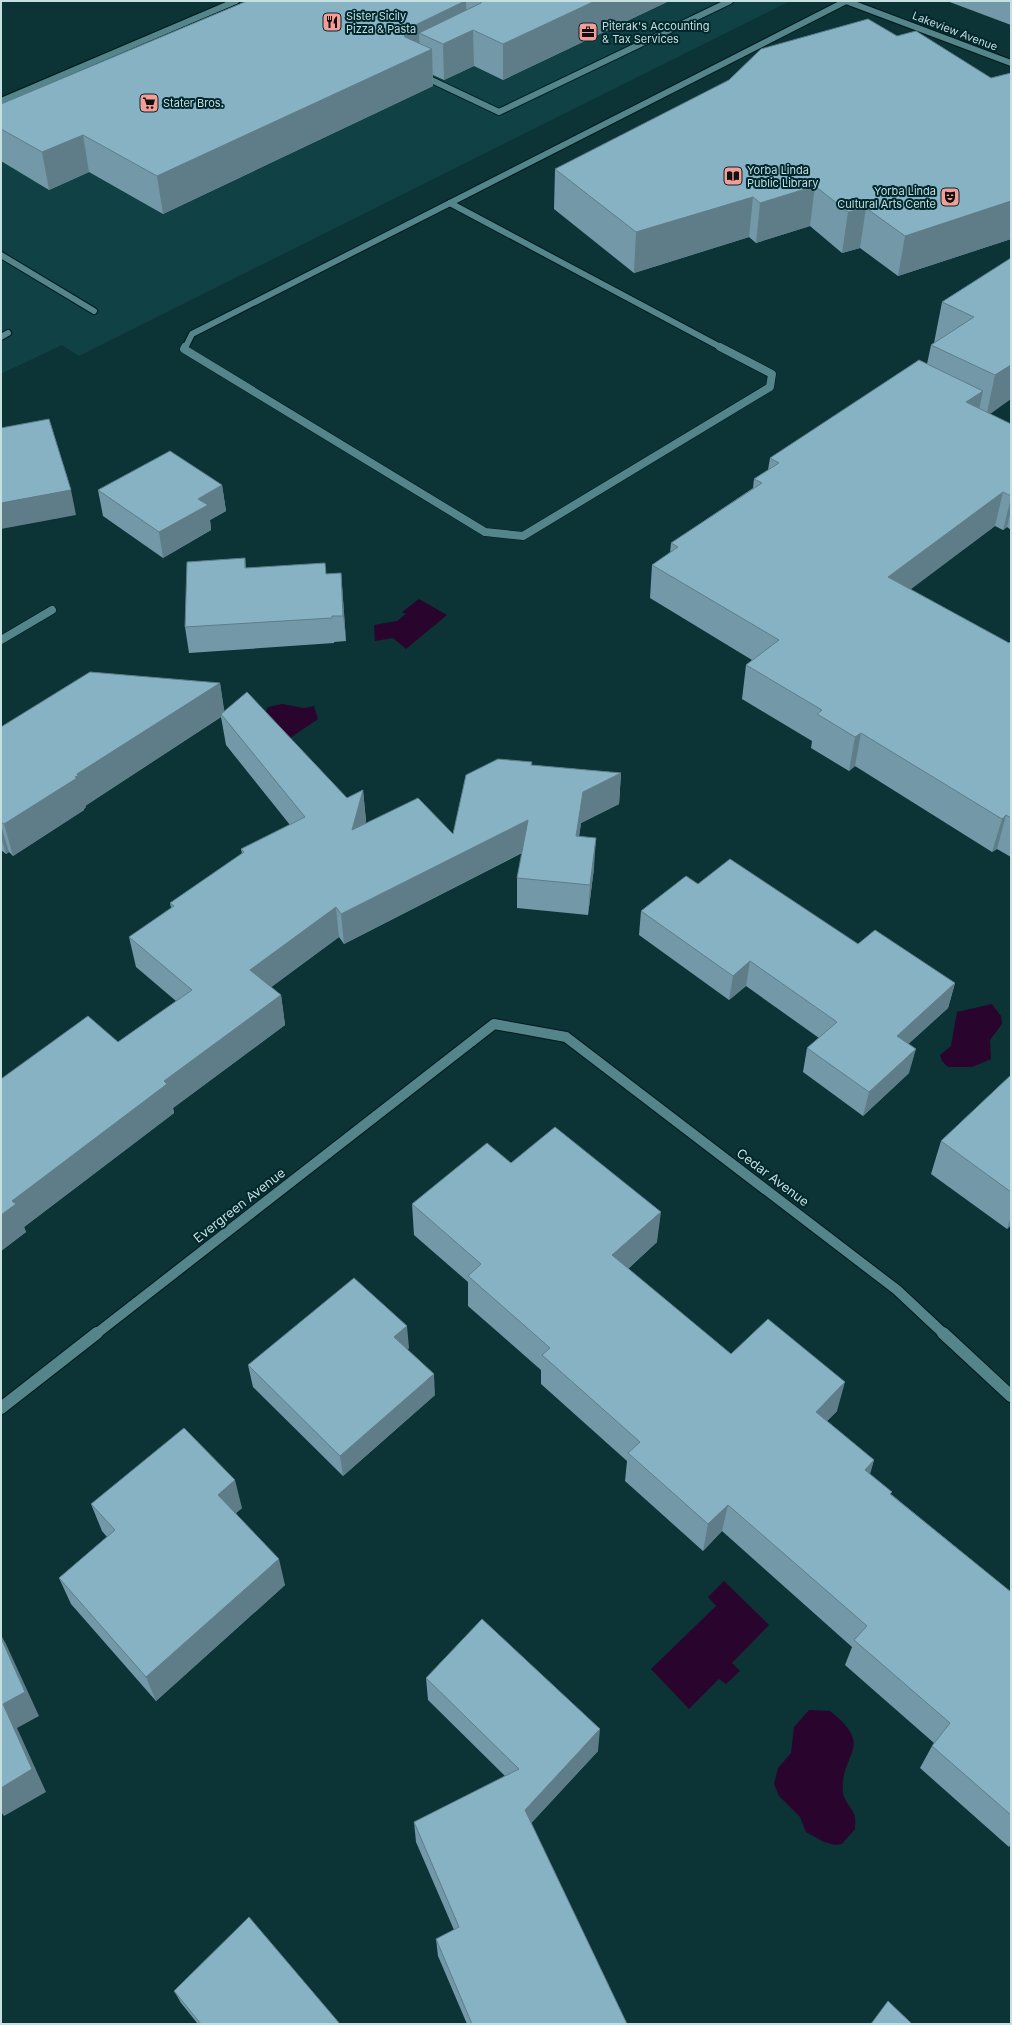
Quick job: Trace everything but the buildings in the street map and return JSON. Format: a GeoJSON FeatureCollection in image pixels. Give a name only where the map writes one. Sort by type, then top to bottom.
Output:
{"type":"FeatureCollection","features":[{"type":"Feature","properties":{"kind":"street"},"geometry":{"type":"LineString","coordinates":[[1,101],[236,1]]}},
{"type":"Feature","properties":{"kind":"street"},"geometry":{"type":"LineString","coordinates":[[416,72],[499,112],[730,1]]}},
{"type":"Feature","properties":{"kind":"street"},"geometry":{"type":"LineString","coordinates":[[449,202],[772,374],[770,387],[523,536],[485,532],[184,349],[192,334],[449,202],[846,1]]}},
{"type":"Feature","properties":{"kind":"street","name":"Lakeview Avenue"},"geometry":{"type":"LineString","coordinates":[[846,1],[1011,63]]}},
{"type":"Feature","properties":{"kind":"street"},"geometry":{"type":"LineString","coordinates":[[1,255],[94,311]]}},
{"type":"Feature","properties":{"kind":"street"},"geometry":{"type":"LineString","coordinates":[[1,337],[8,334]]}},
{"type":"Feature","properties":{"kind":"street"},"geometry":{"type":"LineString","coordinates":[[1,640],[52,610]]}},
{"type":"Feature","properties":{"kind":"street","name":"Cedar Avenue"},"geometry":{"type":"LineString","coordinates":[[494,1024],[566,1037],[897,1290],[1011,1396]]}},
{"type":"Feature","properties":{"kind":"street","name":"Evergreen Avenue"},"geometry":{"type":"LineString","coordinates":[[1,1408],[494,1024]]}},
{"type":"Feature","properties":{"kind":"shaded area"},"geometry":{"type":"Polygon","coordinates":[[[258,1],[790,1],[79,356],[62,345],[1,374],[1,108],[258,1]]]}},
{"type":"Feature","properties":{"kind":"shaded area"},"geometry":{"type":"Polygon","coordinates":[[[419,599],[447,615],[406,649],[393,638],[375,641],[374,625],[397,621],[406,614],[402,612],[419,599]]]}},
{"type":"Feature","properties":{"kind":"shaded area"},"geometry":{"type":"Polygon","coordinates":[[[282,704],[304,708],[314,706],[318,719],[268,753],[258,718],[266,711],[268,707],[282,704]]]}},
{"type":"Feature","properties":{"kind":"shaded area"},"geometry":{"type":"Polygon","coordinates":[[[992,1004],[1001,1016],[1002,1024],[990,1040],[991,1059],[972,1067],[948,1067],[942,1061],[940,1055],[951,1046],[957,1012],[992,1004]]]}},
{"type":"Feature","properties":{"kind":"shaded area"},"geometry":{"type":"Polygon","coordinates":[[[724,1581],[769,1625],[732,1663],[740,1671],[726,1684],[719,1679],[689,1709],[651,1669],[716,1606],[708,1597],[724,1581]]]}},
{"type":"Feature","properties":{"kind":"shaded area"},"geometry":{"type":"Polygon","coordinates":[[[809,1710],[830,1711],[844,1724],[851,1734],[854,1743],[853,1751],[843,1779],[843,1792],[844,1797],[855,1816],[855,1829],[842,1844],[835,1845],[824,1842],[806,1832],[800,1817],[779,1796],[774,1784],[778,1768],[791,1753],[794,1727],[809,1710]]]}},
{"type":"Feature","properties":{"kind":"place","name":"Sister Sicily Pizza & Pasta"},"geometry":{"type":"Point","coordinates":[332,22]}},
{"type":"Feature","properties":{"kind":"place","name":"Piterak's Accounting & Tax Services"},"geometry":{"type":"Point","coordinates":[588,32]}},
{"type":"Feature","properties":{"kind":"place","name":"Stater Bros."},"geometry":{"type":"Point","coordinates":[149,103]}},
{"type":"Feature","properties":{"kind":"place","name":"Yorba Linda Public Library"},"geometry":{"type":"Point","coordinates":[733,176]}},
{"type":"Feature","properties":{"kind":"place","name":"Yorba Linda Cultural Arts Cente"},"geometry":{"type":"Point","coordinates":[950,197]}}]}
